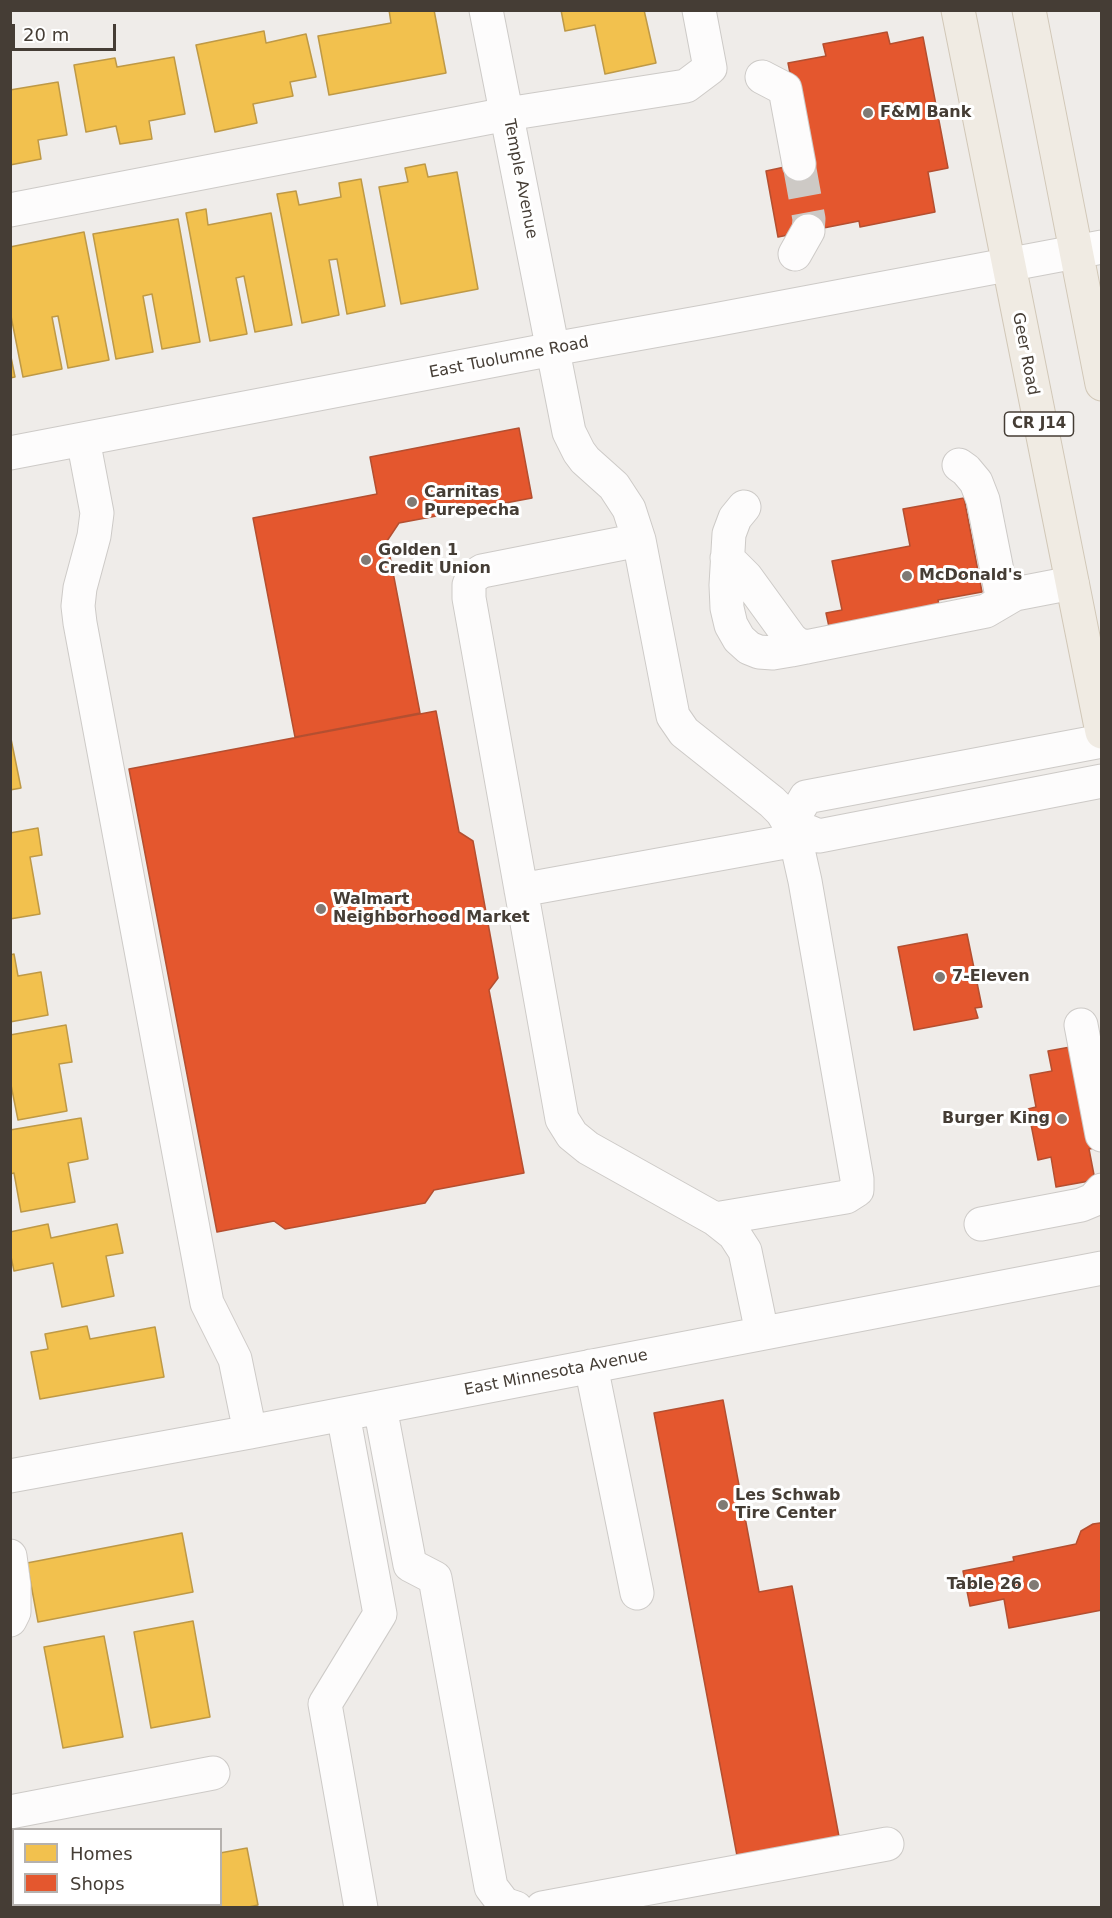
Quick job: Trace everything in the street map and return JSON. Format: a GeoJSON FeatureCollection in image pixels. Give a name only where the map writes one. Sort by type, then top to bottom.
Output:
{"type":"FeatureCollection","features":[{"type":"Feature","properties":{"kind":"main road","name":"Geer Road"},"geometry":{"type":"LineString","coordinates":[[958,10],[1101,732]]}},
{"type":"Feature","properties":{"kind":"main road"},"geometry":{"type":"LineString","coordinates":[[1029,10],[1089,250],[1101,384]]}},
{"type":"Feature","properties":{"kind":"street","name":"Temple Avenue"},"geometry":{"type":"LineString","coordinates":[[486,10],[569,432],[585,460],[614,486],[629,509],[639,540],[671,709],[676,722],[684,732],[772,802],[793,832]]}},
{"type":"Feature","properties":{"kind":"street"},"geometry":{"type":"LineString","coordinates":[[10,210],[507,114],[686,86],[710,68],[699,10]]}},
{"type":"Feature","properties":{"kind":"street"},"geometry":{"type":"LineString","coordinates":[[762,77],[791,166]]}},
{"type":"Feature","properties":{"kind":"street","name":"East Tuolumne Road"},"geometry":{"type":"LineString","coordinates":[[10,453],[553,349],[1089,250]]}},
{"type":"Feature","properties":{"kind":"street"},"geometry":{"type":"LineString","coordinates":[[83,439],[97,513],[94,536],[80,588],[78,606],[80,623],[207,1303],[235,1359],[250,1432]]}},
{"type":"Feature","properties":{"kind":"street"},"geometry":{"type":"LineString","coordinates":[[959,465],[976,482],[983,500],[1003,601]]}},
{"type":"Feature","properties":{"kind":"street"},"geometry":{"type":"LineString","coordinates":[[744,507],[731,525],[727,558],[727,609],[731,625],[739,639],[749,648],[766,653],[986,611],[1024,592],[1072,583]]}},
{"type":"Feature","properties":{"kind":"street"},"geometry":{"type":"LineString","coordinates":[[639,540],[482,571],[474,576],[469,585],[469,598],[560,1112],[565,1125],[572,1135],[588,1148],[715,1219],[738,1238],[745,1251],[762,1333]]}},
{"type":"Feature","properties":{"kind":"street"},"geometry":{"type":"LineString","coordinates":[[715,1219],[846,1197],[852,1194],[857,1187],[805,881],[793,832],[806,797],[1101,741]]}},
{"type":"Feature","properties":{"kind":"street"},"geometry":{"type":"LineString","coordinates":[[521,890],[793,832],[819,836],[1101,782]]}},
{"type":"Feature","properties":{"kind":"street"},"geometry":{"type":"LineString","coordinates":[[1081,1025],[1101,1135]]}},
{"type":"Feature","properties":{"kind":"street"},"geometry":{"type":"LineString","coordinates":[[981,1224],[1081,1205],[1093,1200],[1101,1190]]}},
{"type":"Feature","properties":{"kind":"street","name":"East Minnesota Avenue"},"geometry":{"type":"LineString","coordinates":[[10,1476],[1101,1268]]}},
{"type":"Feature","properties":{"kind":"street"},"geometry":{"type":"LineString","coordinates":[[591,1366],[637,1593]]}},
{"type":"Feature","properties":{"kind":"street"},"geometry":{"type":"LineString","coordinates":[[380,1407],[410,1565],[435,1578],[491,1887],[504,1904],[516,1908]]}},
{"type":"Feature","properties":{"kind":"street"},"geometry":{"type":"LineString","coordinates":[[343,1413],[380,1614],[324,1704],[361,1908]]}},
{"type":"Feature","properties":{"kind":"street"},"geometry":{"type":"LineString","coordinates":[[10,1556],[14,1586],[14,1612],[10,1620]]}},
{"type":"Feature","properties":{"kind":"street"},"geometry":{"type":"LineString","coordinates":[[10,1812],[213,1773]]}},
{"type":"Feature","properties":{"kind":"street"},"geometry":{"type":"LineString","coordinates":[[542,1908],[886,1844]]}},
{"type":"Feature","properties":{"kind":"building: Homes"},"geometry":{"type":"Polygon","coordinates":[[[389,10],[434,10],[446,73],[329,95],[318,36],[391,23],[389,10]]]}},
{"type":"Feature","properties":{"kind":"building: Homes"},"geometry":{"type":"Polygon","coordinates":[[[561,10],[644,10],[656,63],[605,74],[595,25],[565,31],[561,10]]]}},
{"type":"Feature","properties":{"kind":"building: Homes"},"geometry":{"type":"Polygon","coordinates":[[[264,31],[266,43],[306,34],[316,77],[290,82],[293,96],[253,104],[257,123],[215,132],[196,45],[264,31]]]}},
{"type":"Feature","properties":{"kind":"building: Homes"},"geometry":{"type":"Polygon","coordinates":[[[174,57],[185,114],[149,121],[152,139],[120,144],[116,126],[86,132],[74,65],[115,58],[117,67],[174,57]]]}},
{"type":"Feature","properties":{"kind":"building: Homes"},"geometry":{"type":"Polygon","coordinates":[[[58,82],[67,135],[38,140],[41,159],[10,165],[10,90],[58,82]]]}},
{"type":"Feature","properties":{"kind":"building: Homes"},"geometry":{"type":"Polygon","coordinates":[[[425,164],[428,177],[457,172],[478,289],[401,304],[379,187],[408,182],[405,168],[425,164]]]}},
{"type":"Feature","properties":{"kind":"building: Homes"},"geometry":{"type":"Polygon","coordinates":[[[361,179],[385,306],[347,314],[337,259],[329,260],[339,315],[302,323],[277,194],[296,191],[299,205],[341,197],[339,183],[361,179]]]}},
{"type":"Feature","properties":{"kind":"building: Homes"},"geometry":{"type":"Polygon","coordinates":[[[206,209],[208,225],[271,213],[292,325],[255,332],[244,276],[236,278],[247,334],[210,341],[186,213],[206,209]]]}},
{"type":"Feature","properties":{"kind":"building: Homes"},"geometry":{"type":"Polygon","coordinates":[[[178,219],[200,342],[162,349],[152,294],[143,296],[153,352],[116,359],[93,234],[178,219]]]}},
{"type":"Feature","properties":{"kind":"building: Homes"},"geometry":{"type":"Polygon","coordinates":[[[84,232],[109,360],[68,368],[58,316],[52,317],[62,369],[23,377],[10,311],[10,247],[84,232]]]}},
{"type":"Feature","properties":{"kind":"building: Homes"},"geometry":{"type":"Polygon","coordinates":[[[10,352],[15,377],[10,378],[10,352]]]}},
{"type":"Feature","properties":{"kind":"building: Homes"},"geometry":{"type":"Polygon","coordinates":[[[10,734],[21,788],[10,790],[10,734]]]}},
{"type":"Feature","properties":{"kind":"building: Homes"},"geometry":{"type":"Polygon","coordinates":[[[38,828],[42,855],[30,857],[40,914],[10,919],[10,833],[38,828]]]}},
{"type":"Feature","properties":{"kind":"building: Homes"},"geometry":{"type":"Polygon","coordinates":[[[14,954],[18,976],[41,972],[48,1015],[10,1022],[10,955],[14,954]]]}},
{"type":"Feature","properties":{"kind":"building: Homes"},"geometry":{"type":"Polygon","coordinates":[[[66,1025],[72,1062],[59,1064],[67,1111],[18,1120],[10,1080],[10,1035],[66,1025]]]}},
{"type":"Feature","properties":{"kind":"building: Homes"},"geometry":{"type":"Polygon","coordinates":[[[81,1118],[88,1159],[68,1163],[75,1202],[21,1212],[14,1173],[10,1174],[10,1130],[81,1118]]]}},
{"type":"Feature","properties":{"kind":"building: Homes"},"geometry":{"type":"Polygon","coordinates":[[[48,1224],[51,1238],[117,1224],[123,1253],[106,1256],[114,1296],[62,1307],[53,1263],[14,1271],[10,1252],[10,1232],[48,1224]]]}},
{"type":"Feature","properties":{"kind":"building: Homes"},"geometry":{"type":"Polygon","coordinates":[[[87,1326],[90,1339],[155,1327],[164,1377],[40,1399],[31,1352],[48,1349],[45,1334],[87,1326]]]}},
{"type":"Feature","properties":{"kind":"building: Homes"},"geometry":{"type":"Polygon","coordinates":[[[182,1533],[193,1592],[38,1622],[27,1563],[182,1533]]]}},
{"type":"Feature","properties":{"kind":"building: Homes"},"geometry":{"type":"Polygon","coordinates":[[[193,1621],[210,1717],[151,1728],[134,1632],[193,1621]]]}},
{"type":"Feature","properties":{"kind":"building: Homes"},"geometry":{"type":"Polygon","coordinates":[[[104,1636],[123,1737],[63,1748],[44,1647],[104,1636]]]}},
{"type":"Feature","properties":{"kind":"building: Homes"},"geometry":{"type":"Polygon","coordinates":[[[247,1848],[258,1905],[244,1908],[153,1908],[153,1906],[222,1906],[222,1853],[247,1848]]]}},
{"type":"Feature","properties":{"kind":"building: Homes"},"geometry":{"type":"Polygon","coordinates":[[[22,1906],[132,1906],[124,1908],[22,1908],[22,1906]]]}},
{"type":"Feature","properties":{"kind":"building: Shops","name":"F&M Bank"},"geometry":{"type":"Polygon","coordinates":[[[887,32],[890,44],[923,37],[948,168],[928,172],[935,212],[860,227],[859,221],[778,237],[766,171],[808,162],[788,63],[826,56],[823,44],[887,32]]]}},
{"type":"Feature","properties":{"kind":"building: Shops"},"geometry":{"type":"Polygon","coordinates":[[[519,428],[532,498],[399,523],[387,541],[420,713],[295,737],[253,518],[377,494],[370,457],[519,428]]]}},
{"type":"Feature","properties":{"kind":"building: Shops","name":"McDonald's"},"geometry":{"type":"Polygon","coordinates":[[[964,498],[982,592],[938,600],[940,610],[831,636],[826,613],[842,610],[832,561],[910,546],[903,509],[964,498]]]}},
{"type":"Feature","properties":{"kind":"building: Shops","name":"Walmart Neighborhood Market"},"geometry":{"type":"Polygon","coordinates":[[[436,711],[459,832],[473,841],[498,978],[489,990],[524,1173],[434,1190],[425,1203],[285,1229],[274,1221],[217,1232],[129,769],[436,711]]]}},
{"type":"Feature","properties":{"kind":"building: Shops","name":"7-Eleven"},"geometry":{"type":"Polygon","coordinates":[[[967,934],[982,1007],[975,1008],[978,1018],[914,1030],[898,947],[967,934]]]}},
{"type":"Feature","properties":{"kind":"building: Shops","name":"Burger King"},"geometry":{"type":"Polygon","coordinates":[[[1076,1046],[1095,1148],[1089,1149],[1095,1180],[1056,1187],[1051,1157],[1038,1160],[1028,1109],[1036,1107],[1030,1075],[1052,1071],[1048,1051],[1076,1046]]]}},
{"type":"Feature","properties":{"kind":"building: Shops"},"geometry":{"type":"Polygon","coordinates":[[[723,1400],[759,1592],[792,1586],[840,1842],[738,1861],[654,1413],[723,1400]]]}},
{"type":"Feature","properties":{"kind":"building: Shops","name":"Table 26"},"geometry":{"type":"Polygon","coordinates":[[[1102,1524],[1102,1610],[1009,1628],[1004,1599],[970,1606],[963,1571],[1014,1561],[1013,1557],[1076,1544],[1081,1531],[1102,1524]]]}},
{"type":"Feature","properties":{"kind":"tunnel"},"geometry":{"type":"LineString","coordinates":[[799,164],[809,219],[808,231]]}},
{"type":"Feature","properties":{"kind":"place","name":"F&M Bank"},"geometry":{"type":"Point","coordinates":[868,113]}},
{"type":"Feature","properties":{"kind":"place","name":"Carnitas Purepecha"},"geometry":{"type":"Point","coordinates":[412,502]}},
{"type":"Feature","properties":{"kind":"place","name":"Golden 1 Credit Union"},"geometry":{"type":"Point","coordinates":[366,560]}},
{"type":"Feature","properties":{"kind":"place","name":"McDonald's"},"geometry":{"type":"Point","coordinates":[907,576]}},
{"type":"Feature","properties":{"kind":"place","name":"Walmart Neighborhood Market"},"geometry":{"type":"Point","coordinates":[321,909]}},
{"type":"Feature","properties":{"kind":"place","name":"7-Eleven"},"geometry":{"type":"Point","coordinates":[940,977]}},
{"type":"Feature","properties":{"kind":"place","name":"Burger King"},"geometry":{"type":"Point","coordinates":[1062,1119]}},
{"type":"Feature","properties":{"kind":"place","name":"Les Schwab Tire Center"},"geometry":{"type":"Point","coordinates":[723,1505]}},
{"type":"Feature","properties":{"kind":"place","name":"Table 26"},"geometry":{"type":"Point","coordinates":[1034,1585]}}]}
